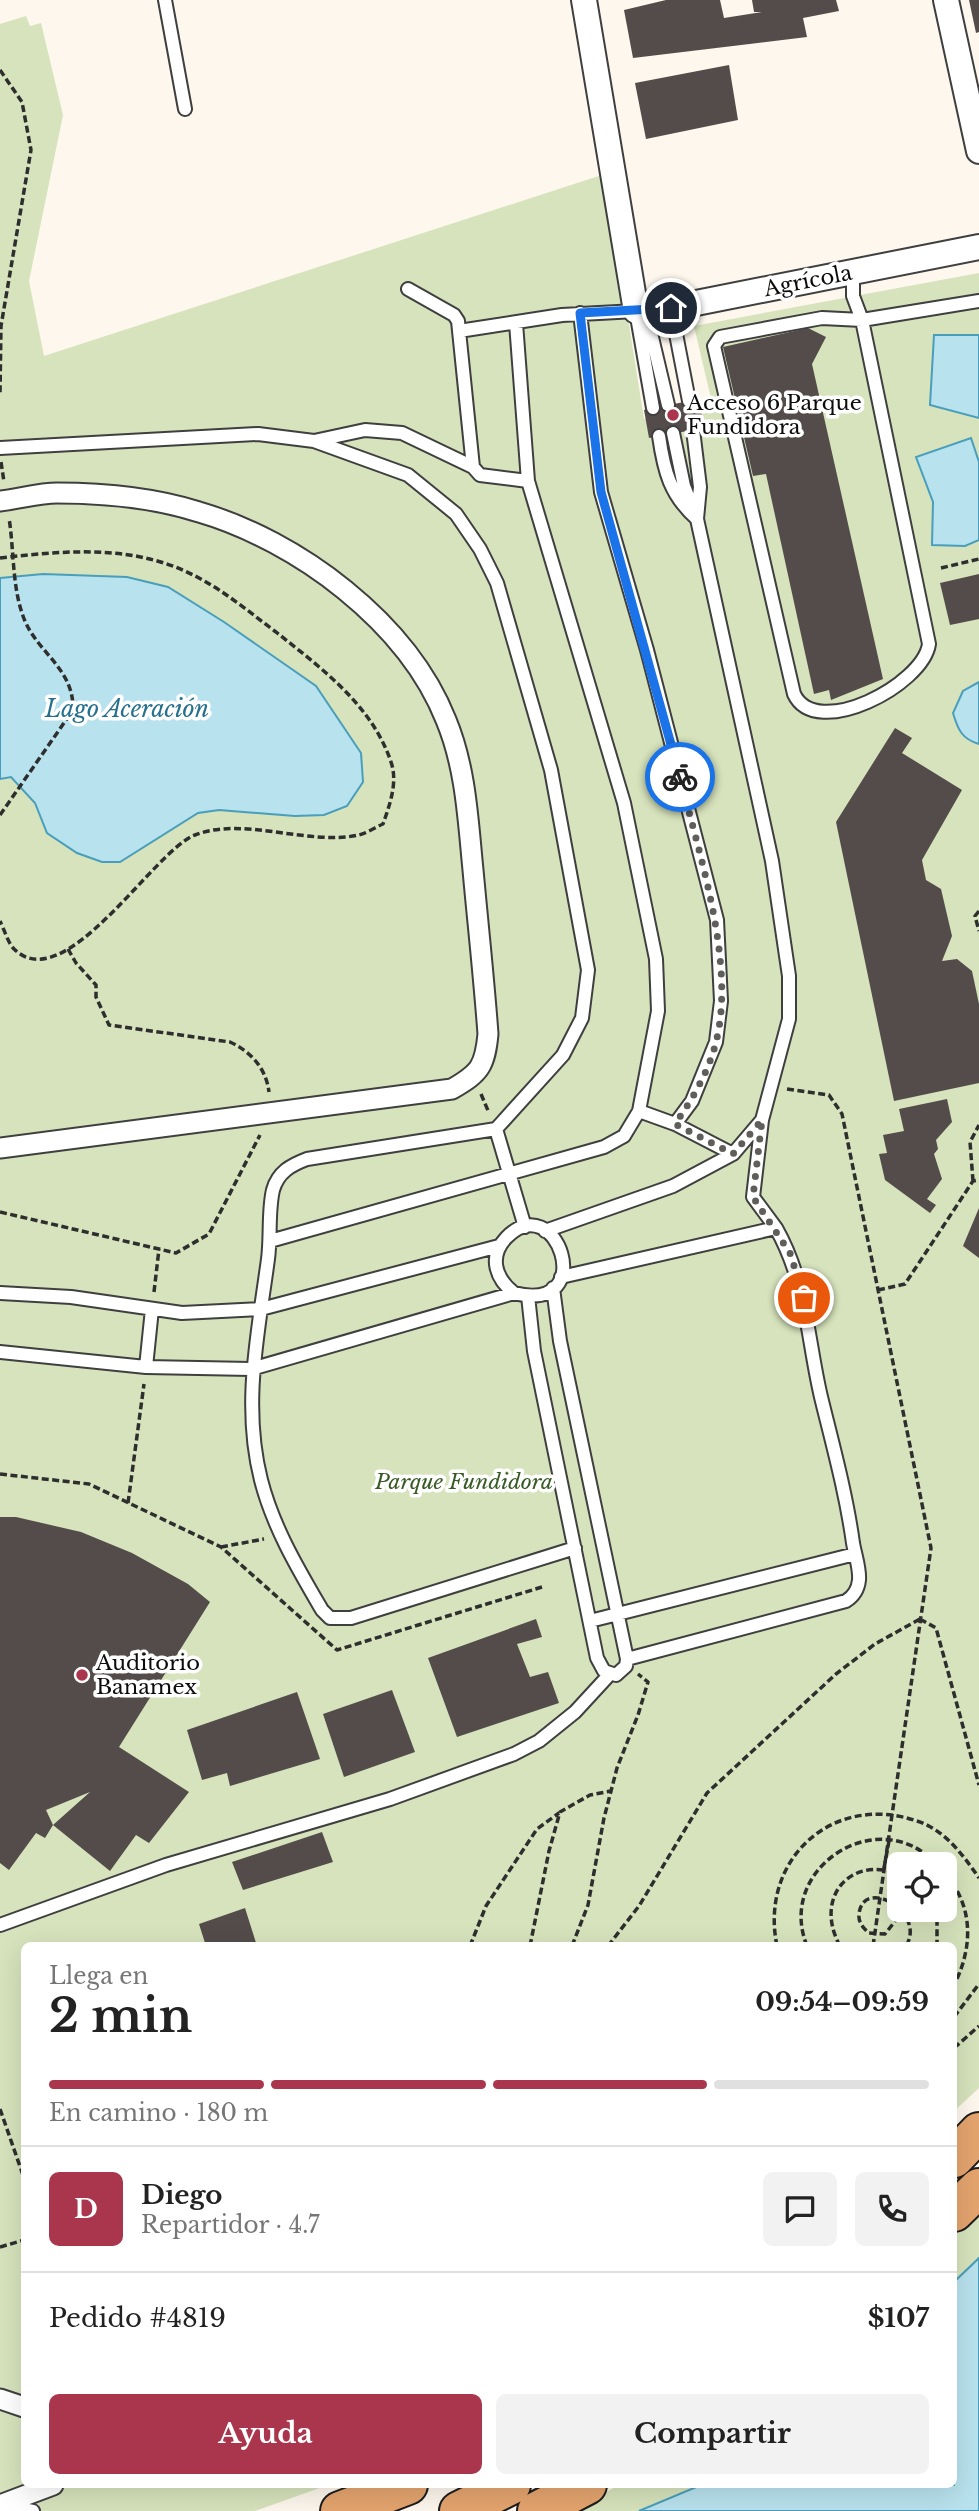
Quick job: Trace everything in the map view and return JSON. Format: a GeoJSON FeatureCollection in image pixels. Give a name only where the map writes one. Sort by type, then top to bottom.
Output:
{"type":"FeatureCollection","features":[{"type":"Feature","properties":{"kind":"highway"},"geometry":{"type":"LineString","coordinates":[[957,2155],[979,2132]]}},
{"type":"Feature","properties":{"kind":"highway"},"geometry":{"type":"LineString","coordinates":[[957,2209],[979,2188]]}},
{"type":"Feature","properties":{"kind":"highway"},"geometry":{"type":"LineString","coordinates":[[340,2511],[400,2488]]}},
{"type":"Feature","properties":{"kind":"highway"},"geometry":{"type":"LineString","coordinates":[[458,2511],[505,2488]]}},
{"type":"Feature","properties":{"kind":"highway"},"geometry":{"type":"LineString","coordinates":[[537,2511],[581,2488]]}},
{"type":"Feature","properties":{"kind":"street"},"geometry":{"type":"LineString","coordinates":[[584,0],[641,311]]}},
{"type":"Feature","properties":{"kind":"street"},"geometry":{"type":"LineString","coordinates":[[946,0],[979,151]]}},
{"type":"Feature","properties":{"kind":"street","name":"Agrícola"},"geometry":{"type":"LineString","coordinates":[[641,311],[671,308],[979,247]]}},
{"type":"Feature","properties":{"kind":"street"},"geometry":{"type":"LineString","coordinates":[[0,1148],[452,1089],[474,1076],[486,1058],[488,1034],[464,777],[446,719],[412,661],[370,612],[316,568],[262,537],[198,512],[128,498],[55,493],[3,501]]}},
{"type":"Feature","properties":{"kind":"street"},"geometry":{"type":"LineString","coordinates":[[0,2399],[21,2406]]}},
{"type":"Feature","properties":{"kind":"street"},"geometry":{"type":"LineString","coordinates":[[1,2505],[45,2488]]}},
{"type":"Feature","properties":{"kind":"lane"},"geometry":{"type":"LineString","coordinates":[[165,0],[185,109]]}},
{"type":"Feature","properties":{"kind":"lane"},"geometry":{"type":"LineString","coordinates":[[853,272],[853,296],[862,320],[929,644],[927,656],[919,666],[882,696],[836,711],[812,711],[798,703],[794,694],[714,346],[720,337],[809,319],[862,320],[979,301]]}},
{"type":"Feature","properties":{"kind":"lane"},"geometry":{"type":"LineString","coordinates":[[408,289],[454,315],[459,331],[473,467]]}},
{"type":"Feature","properties":{"kind":"lane"},"geometry":{"type":"LineString","coordinates":[[671,308],[689,401]]}},
{"type":"Feature","properties":{"kind":"lane"},"geometry":{"type":"LineString","coordinates":[[459,331],[580,313],[641,311]]}},
{"type":"Feature","properties":{"kind":"lane"},"geometry":{"type":"LineString","coordinates":[[641,311],[668,405]]}},
{"type":"Feature","properties":{"kind":"lane"},"geometry":{"type":"LineString","coordinates":[[641,311],[653,408]]}},
{"type":"Feature","properties":{"kind":"lane"},"geometry":{"type":"LineString","coordinates":[[580,313],[601,492],[647,650],[717,920],[721,1001],[716,1042],[692,1101],[675,1124]]}},
{"type":"Feature","properties":{"kind":"lane"},"geometry":{"type":"LineString","coordinates":[[270,1241],[604,1147],[624,1136],[639,1111],[658,1010],[656,959],[624,803],[528,481],[516,323]]}},
{"type":"Feature","properties":{"kind":"lane"},"geometry":{"type":"LineString","coordinates":[[314,441],[365,430],[402,433],[473,467],[480,475],[528,481]]}},
{"type":"Feature","properties":{"kind":"lane"},"geometry":{"type":"LineString","coordinates":[[694,430],[700,486],[697,519]]}},
{"type":"Feature","properties":{"kind":"lane"},"geometry":{"type":"LineString","coordinates":[[627,1663],[560,1342],[557,1283],[565,1264],[563,1251],[556,1239],[545,1231],[525,1227],[507,1236],[499,1247],[495,1259],[497,1273],[504,1284],[521,1294],[599,1667],[616,1675],[627,1663],[846,1601],[854,1596],[860,1578],[846,1497],[821,1394],[804,1298],[790,1253],[776,1228],[753,1197],[762,1120],[789,1019],[789,976],[772,861],[697,519],[684,486],[673,433]]}},
{"type":"Feature","properties":{"kind":"lane"},"geometry":{"type":"LineString","coordinates":[[0,448],[258,434],[314,441],[408,475],[456,514],[480,549],[497,583],[551,770],[588,970],[582,1018],[563,1055],[496,1129],[293,1164],[282,1173],[274,1189],[270,1241],[251,1369],[250,1420],[261,1481],[280,1536],[322,1610],[330,1618],[340,1619],[575,1548]]}},
{"type":"Feature","properties":{"kind":"lane"},"geometry":{"type":"LineString","coordinates":[[659,436],[671,489],[676,499],[697,519]]}},
{"type":"Feature","properties":{"kind":"lane"},"geometry":{"type":"LineString","coordinates":[[639,1111],[675,1124],[733,1154]]}},
{"type":"Feature","properties":{"kind":"lane"},"geometry":{"type":"LineString","coordinates":[[545,1231],[673,1186],[733,1154],[762,1120]]}},
{"type":"Feature","properties":{"kind":"lane"},"geometry":{"type":"LineString","coordinates":[[496,1129],[525,1227]]}},
{"type":"Feature","properties":{"kind":"lane"},"geometry":{"type":"LineString","coordinates":[[0,1352],[146,1367],[251,1369],[521,1294],[541,1294],[557,1283],[776,1228]]}},
{"type":"Feature","properties":{"kind":"lane"},"geometry":{"type":"LineString","coordinates":[[0,1293],[71,1297],[182,1313],[261,1309],[499,1247]]}},
{"type":"Feature","properties":{"kind":"lane"},"geometry":{"type":"LineString","coordinates":[[146,1367],[152,1308]]}},
{"type":"Feature","properties":{"kind":"lane"},"geometry":{"type":"LineString","coordinates":[[590,1621],[855,1554]]}},
{"type":"Feature","properties":{"kind":"lane"},"geometry":{"type":"LineString","coordinates":[[0,1925],[166,1865],[390,1799],[514,1754],[539,1741],[575,1712],[610,1674]]}},
{"type":"Feature","properties":{"kind":"lane"},"geometry":{"type":"LineString","coordinates":[[1,2505],[33,2511]]}},
{"type":"Feature","properties":{"kind":"path"},"geometry":{"type":"LineString","coordinates":[[0,70],[22,102],[31,150],[1,326],[0,394]]}},
{"type":"Feature","properties":{"kind":"path"},"geometry":{"type":"LineString","coordinates":[[0,455],[3,501],[15,557],[22,613],[29,630],[63,672],[73,692],[73,710],[0,815]]}},
{"type":"Feature","properties":{"kind":"path"},"geometry":{"type":"LineString","coordinates":[[0,558],[73,551],[123,554],[164,563],[215,584],[319,665],[377,730],[392,764],[393,796],[383,824],[360,835],[228,829],[193,835],[118,906],[99,929],[50,957],[29,958],[13,949],[0,921]]}},
{"type":"Feature","properties":{"kind":"path"},"geometry":{"type":"LineString","coordinates":[[941,568],[979,559]]}},
{"type":"Feature","properties":{"kind":"path"},"geometry":{"type":"LineString","coordinates":[[979,911],[975,916],[979,931]]}},
{"type":"Feature","properties":{"kind":"path"},"geometry":{"type":"LineString","coordinates":[[0,1212],[176,1253],[209,1234],[271,1113],[267,1081],[246,1050],[230,1042],[109,1025],[96,997],[96,985],[75,963],[68,949]]}},
{"type":"Feature","properties":{"kind":"path"},"geometry":{"type":"LineString","coordinates":[[474,1076],[496,1129]]}},
{"type":"Feature","properties":{"kind":"path"},"geometry":{"type":"LineString","coordinates":[[771,1086],[829,1096],[842,1114],[931,1548],[874,1942]]}},
{"type":"Feature","properties":{"kind":"path"},"geometry":{"type":"LineString","coordinates":[[878,1290],[905,1284],[976,1181],[970,1142],[979,1125]]}},
{"type":"Feature","properties":{"kind":"path"},"geometry":{"type":"LineString","coordinates":[[152,1308],[159,1249]]}},
{"type":"Feature","properties":{"kind":"path"},"geometry":{"type":"LineString","coordinates":[[128,1503],[146,1367]]}},
{"type":"Feature","properties":{"kind":"path"},"geometry":{"type":"LineString","coordinates":[[0,1474],[89,1484],[221,1547],[337,1650],[542,1587]]}},
{"type":"Feature","properties":{"kind":"path"},"geometry":{"type":"LineString","coordinates":[[221,1547],[280,1536]]}},
{"type":"Feature","properties":{"kind":"path"},"geometry":{"type":"LineString","coordinates":[[920,1619],[936,1628],[979,1785]]}},
{"type":"Feature","properties":{"kind":"path"},"geometry":{"type":"LineString","coordinates":[[611,1942],[639,1906],[707,1793],[836,1674],[875,1644],[920,1619]]}},
{"type":"Feature","properties":{"kind":"path"},"geometry":{"type":"LineString","coordinates":[[574,1942],[588,1905],[611,1791],[648,1682],[627,1663]]}},
{"type":"Feature","properties":{"kind":"path"},"geometry":{"type":"LineString","coordinates":[[472,1942],[486,1906],[537,1829],[590,1795],[611,1791]]}},
{"type":"Feature","properties":{"kind":"path"},"geometry":{"type":"LineString","coordinates":[[531,1942],[549,1851],[560,1812]]}},
{"type":"Feature","properties":{"kind":"path"},"geometry":{"type":"LineString","coordinates":[[777,1942],[774,1913],[779,1884],[790,1861],[808,1839],[832,1823],[861,1815],[892,1815],[919,1822],[955,1845],[979,1878]]}},
{"type":"Feature","properties":{"kind":"path"},"geometry":{"type":"LineString","coordinates":[[806,1942],[801,1911],[818,1866],[841,1848],[875,1839],[902,1842],[921,1852]]}},
{"type":"Feature","properties":{"kind":"path"},"geometry":{"type":"LineString","coordinates":[[884,1868],[889,1841]]}},
{"type":"Feature","properties":{"kind":"path"},"geometry":{"type":"LineString","coordinates":[[838,1942],[832,1932],[830,1910],[835,1890],[858,1872],[887,1869]]}},
{"type":"Feature","properties":{"kind":"path"},"geometry":{"type":"LineString","coordinates":[[957,1892],[964,1902],[968,1951],[957,1978]]}},
{"type":"Feature","properties":{"kind":"path"},"geometry":{"type":"LineString","coordinates":[[884,1898],[893,1905],[897,1920],[885,1934],[874,1935],[862,1926],[859,1913],[867,1901],[884,1898]]}},
{"type":"Feature","properties":{"kind":"path"},"geometry":{"type":"LineString","coordinates":[[907,1942],[909,1922]]}},
{"type":"Feature","properties":{"kind":"path"},"geometry":{"type":"LineString","coordinates":[[937,1922],[937,1942]]}},
{"type":"Feature","properties":{"kind":"path"},"geometry":{"type":"LineString","coordinates":[[957,2013],[979,1984]]}},
{"type":"Feature","properties":{"kind":"path"},"geometry":{"type":"LineString","coordinates":[[957,2045],[979,2026]]}},
{"type":"Feature","properties":{"kind":"path"},"geometry":{"type":"LineString","coordinates":[[0,2109],[21,2169]]}},
{"type":"Feature","properties":{"kind":"path"},"geometry":{"type":"LineString","coordinates":[[0,2247],[21,2241]]}},
{"type":"Feature","properties":{"kind":"green space","name":"Parque Fundidora"},"geometry":{"type":"Polygon","coordinates":[[[26,16],[30,26],[41,23],[63,115],[29,281],[44,356],[605,174],[644,419],[713,407],[694,326],[979,273],[979,2088],[957,2108],[957,1942],[21,1942],[21,2488],[320,2488],[255,2511],[0,2511],[0,24],[26,16]]]}},
{"type":"Feature","properties":{"kind":"green space"},"geometry":{"type":"Polygon","coordinates":[[[979,2209],[979,2511],[573,2511],[614,2488],[957,2488],[957,2230],[979,2209]]]}},
{"type":"Feature","properties":{"kind":"water"},"geometry":{"type":"Polygon","coordinates":[[[934,335],[979,335],[979,418],[930,405],[934,335]]]}},
{"type":"Feature","properties":{"kind":"water"},"geometry":{"type":"Polygon","coordinates":[[[971,438],[979,462],[979,540],[965,546],[932,545],[933,502],[916,457],[971,438]]]}},
{"type":"Feature","properties":{"kind":"water","name":"Lago Aceración"},"geometry":{"type":"Polygon","coordinates":[[[43,574],[127,577],[168,587],[316,686],[361,753],[363,782],[347,806],[324,815],[295,816],[219,810],[198,813],[120,862],[102,862],[77,853],[47,833],[35,803],[11,777],[0,779],[0,578],[43,574]]]}},
{"type":"Feature","properties":{"kind":"water"},"geometry":{"type":"Polygon","coordinates":[[[979,682],[979,744],[962,733],[953,713],[963,691],[979,682]]]}},
{"type":"Feature","properties":{"kind":"water"},"geometry":{"type":"Polygon","coordinates":[[[979,2258],[979,2511],[639,2511],[694,2488],[957,2488],[957,2279],[979,2258]]]}},
{"type":"Feature","properties":{"kind":"building"},"geometry":{"type":"Polygon","coordinates":[[[666,0],[720,0],[724,18],[762,12],[754,12],[752,0],[836,0],[839,11],[803,18],[807,37],[633,58],[624,10],[666,0]]]}},
{"type":"Feature","properties":{"kind":"building"},"geometry":{"type":"Polygon","coordinates":[[[969,0],[979,0],[979,32],[976,33],[969,0]]]}},
{"type":"Feature","properties":{"kind":"building"},"geometry":{"type":"Polygon","coordinates":[[[729,65],[738,120],[646,139],[635,83],[729,65]]]}},
{"type":"Feature","properties":{"kind":"building"},"geometry":{"type":"Polygon","coordinates":[[[808,328],[826,337],[812,364],[883,679],[831,700],[829,690],[814,694],[766,474],[753,476],[723,347],[808,328]]]}},
{"type":"Feature","properties":{"kind":"building","name":"Acceso 6 Parque Fundidora"},"geometry":{"type":"Polygon","coordinates":[[[699,399],[704,428],[649,438],[644,410],[699,399]]]}},
{"type":"Feature","properties":{"kind":"building"},"geometry":{"type":"Polygon","coordinates":[[[979,574],[979,619],[950,625],[940,583],[979,574]]]}},
{"type":"Feature","properties":{"kind":"building"},"geometry":{"type":"Polygon","coordinates":[[[895,728],[912,738],[902,753],[962,790],[922,860],[926,880],[941,889],[952,936],[942,961],[957,959],[972,971],[979,1004],[979,1083],[894,1101],[836,822],[895,728]]]}},
{"type":"Feature","properties":{"kind":"building"},"geometry":{"type":"Polygon","coordinates":[[[947,1099],[952,1122],[936,1140],[938,1149],[934,1154],[942,1179],[927,1199],[936,1205],[930,1213],[885,1180],[879,1154],[887,1153],[883,1135],[904,1131],[899,1109],[947,1099]]]}},
{"type":"Feature","properties":{"kind":"building"},"geometry":{"type":"Polygon","coordinates":[[[979,1208],[979,1258],[963,1246],[979,1208]]]}},
{"type":"Feature","properties":{"kind":"building","name":"Auditorio Banamex"},"geometry":{"type":"Polygon","coordinates":[[[0,1517],[16,1517],[81,1532],[132,1553],[188,1584],[210,1602],[119,1747],[189,1792],[149,1843],[136,1835],[110,1871],[53,1825],[45,1838],[36,1833],[9,1870],[0,1863],[0,1517]],[[90,1792],[46,1810],[53,1825],[90,1792]]]}},
{"type":"Feature","properties":{"kind":"building"},"geometry":{"type":"Polygon","coordinates":[[[536,1619],[542,1637],[517,1644],[530,1677],[548,1672],[559,1703],[457,1737],[428,1658],[536,1619]]]}},
{"type":"Feature","properties":{"kind":"building"},"geometry":{"type":"Polygon","coordinates":[[[392,1690],[415,1752],[344,1777],[323,1714],[392,1690]]]}},
{"type":"Feature","properties":{"kind":"building"},"geometry":{"type":"Polygon","coordinates":[[[297,1692],[320,1759],[230,1786],[227,1773],[202,1780],[187,1730],[297,1692]]]}},
{"type":"Feature","properties":{"kind":"building"},"geometry":{"type":"Polygon","coordinates":[[[322,1832],[333,1862],[243,1890],[232,1862],[322,1832]]]}},
{"type":"Feature","properties":{"kind":"building"},"geometry":{"type":"Polygon","coordinates":[[[245,1908],[256,1942],[205,1942],[199,1924],[245,1908]]]}},
{"type":"Feature","properties":{"kind":"way so far"},"geometry":{"type":"LineString","coordinates":[[680,777],[717,920],[721,1001],[716,1042],[692,1101],[675,1124],[733,1154],[762,1120],[753,1197],[776,1228],[790,1253],[804,1298]]}},
{"type":"Feature","properties":{"kind":"place","name":"Acceso 6 Parque Fundidora"},"geometry":{"type":"Point","coordinates":[673,415]}},
{"type":"Feature","properties":{"kind":"place","name":"Auditorio Banamex"},"geometry":{"type":"Point","coordinates":[82,1675]}},
{"type":"Feature","properties":{"kind":"route"},"geometry":{"type":"LineString","coordinates":[[671,308],[646,312],[580,313],[601,492],[647,650],[680,777]]}}]}
